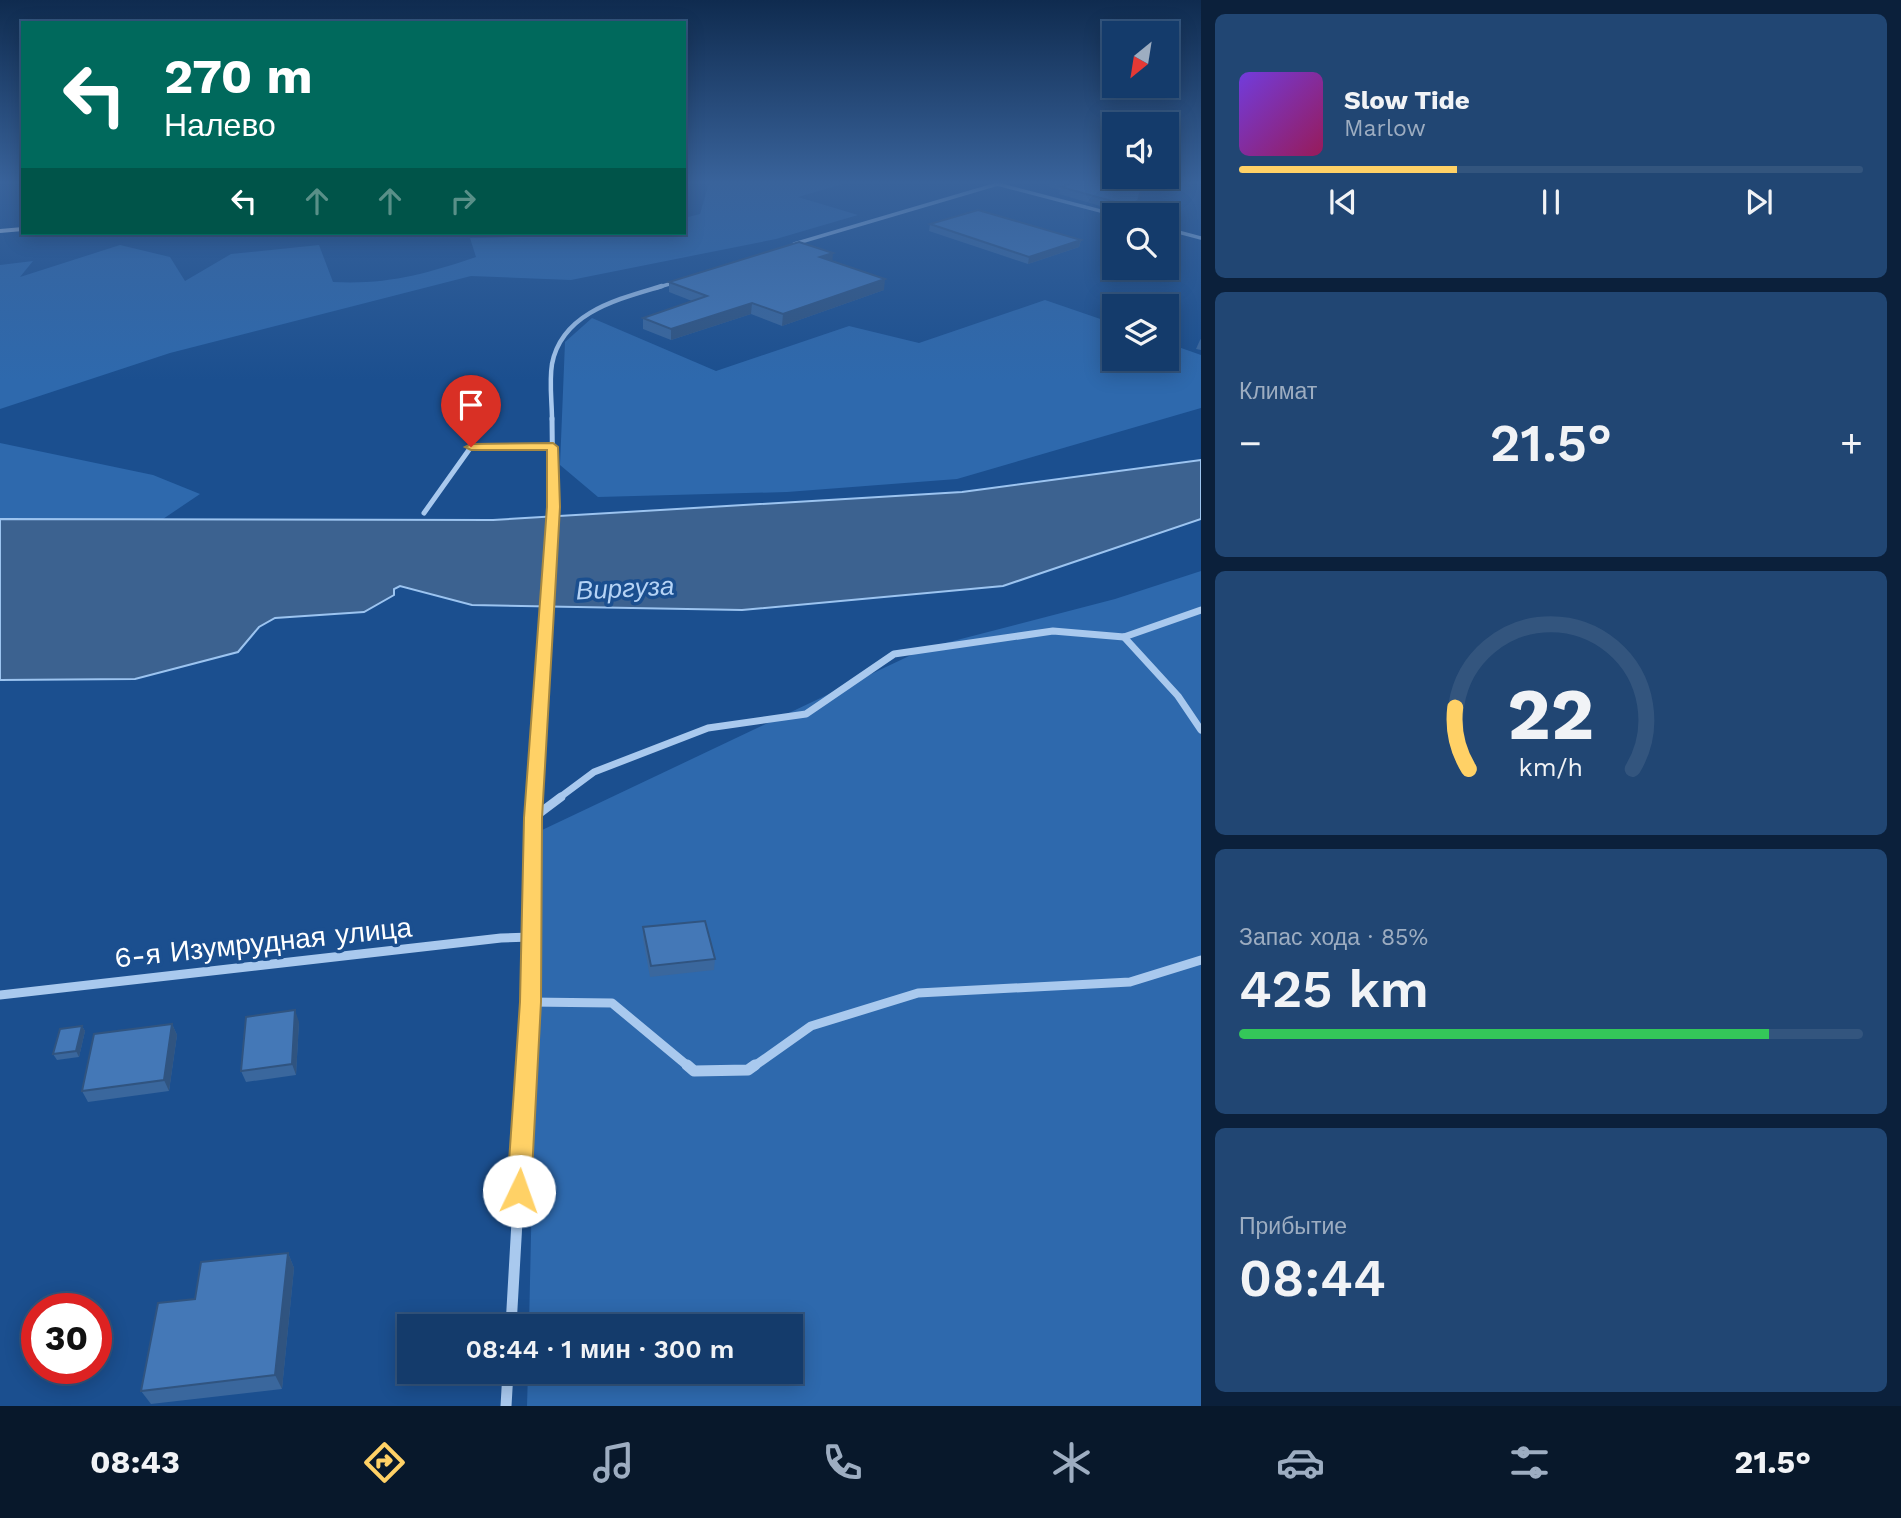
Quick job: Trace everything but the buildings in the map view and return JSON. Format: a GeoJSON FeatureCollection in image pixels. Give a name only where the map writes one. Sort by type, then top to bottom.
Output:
{"type":"FeatureCollection","features":[{"type":"Feature","properties":{"kind":"street"},"geometry":{"type":"LineString","coordinates":[[512,1314],[530,1002],[533,818],[554,507],[552,366],[555,348],[566,331],[590,312],[687,278]]}},
{"type":"Feature","properties":{"kind":"street"},"geometry":{"type":"LineString","coordinates":[[424,513],[471,447],[553,447]]}},
{"type":"Feature","properties":{"kind":"street"},"geometry":{"type":"LineString","coordinates":[[533,818],[594,772],[708,727],[806,714],[894,654],[1053,631],[1124,637],[1201,610]]}},
{"type":"Feature","properties":{"kind":"street"},"geometry":{"type":"LineString","coordinates":[[1124,637],[1178,696],[1201,730]]}},
{"type":"Feature","properties":{"kind":"street","name":"6-я Изумрудная улица"},"geometry":{"type":"LineString","coordinates":[[0,995],[501,938],[531,937]]}},
{"type":"Feature","properties":{"kind":"street"},"geometry":{"type":"LineString","coordinates":[[530,1002],[612,1003],[694,1071],[748,1070],[811,1026],[918,993],[1130,982],[1201,960]]}},
{"type":"Feature","properties":{"kind":"street"},"geometry":{"type":"LineString","coordinates":[[506,1406],[507,1384]]}},
{"type":"Feature","properties":{"kind":"shaded area"},"geometry":{"type":"Polygon","coordinates":[[[109,249],[135,249],[170,257],[185,281],[231,254],[284,249],[320,249],[333,282],[371,282],[423,273],[476,257],[473,249],[728,249],[571,280],[471,276],[170,353],[0,409],[0,265],[33,261],[20,277],[109,249]]]}},
{"type":"Feature","properties":{"kind":"shaded area"},"geometry":{"type":"Polygon","coordinates":[[[1045,300],[1102,320],[1102,371],[1179,371],[1179,347],[1201,355],[1201,408],[957,479],[787,492],[598,497],[560,465],[565,342],[592,318],[716,371],[849,326],[919,343],[1045,300]]]}},
{"type":"Feature","properties":{"kind":"shaded area"},"geometry":{"type":"Polygon","coordinates":[[[0,443],[153,475],[200,494],[163,519],[0,519],[0,443]]]}},
{"type":"Feature","properties":{"kind":"shaded area"},"geometry":{"type":"Polygon","coordinates":[[[1201,571],[1201,1406],[527,1406],[528,1384],[803,1384],[803,1314],[529,1314],[540,831],[926,648],[1115,599],[1201,571]]]}},
{"type":"Feature","properties":{"kind":"water","name":"Виргуза"},"geometry":{"type":"Polygon","coordinates":[[[1201,460],[1201,519],[1003,586],[742,610],[472,605],[400,586],[394,589],[394,595],[364,612],[275,618],[259,627],[238,652],[135,679],[0,680],[0,519],[493,520],[962,492],[1201,460]]]}},
{"type":"Feature","properties":{"kind":"route"},"geometry":{"type":"LineString","coordinates":[[471,447],[553,447],[554,507],[533,818],[530,1002],[519,1191]]}}]}
